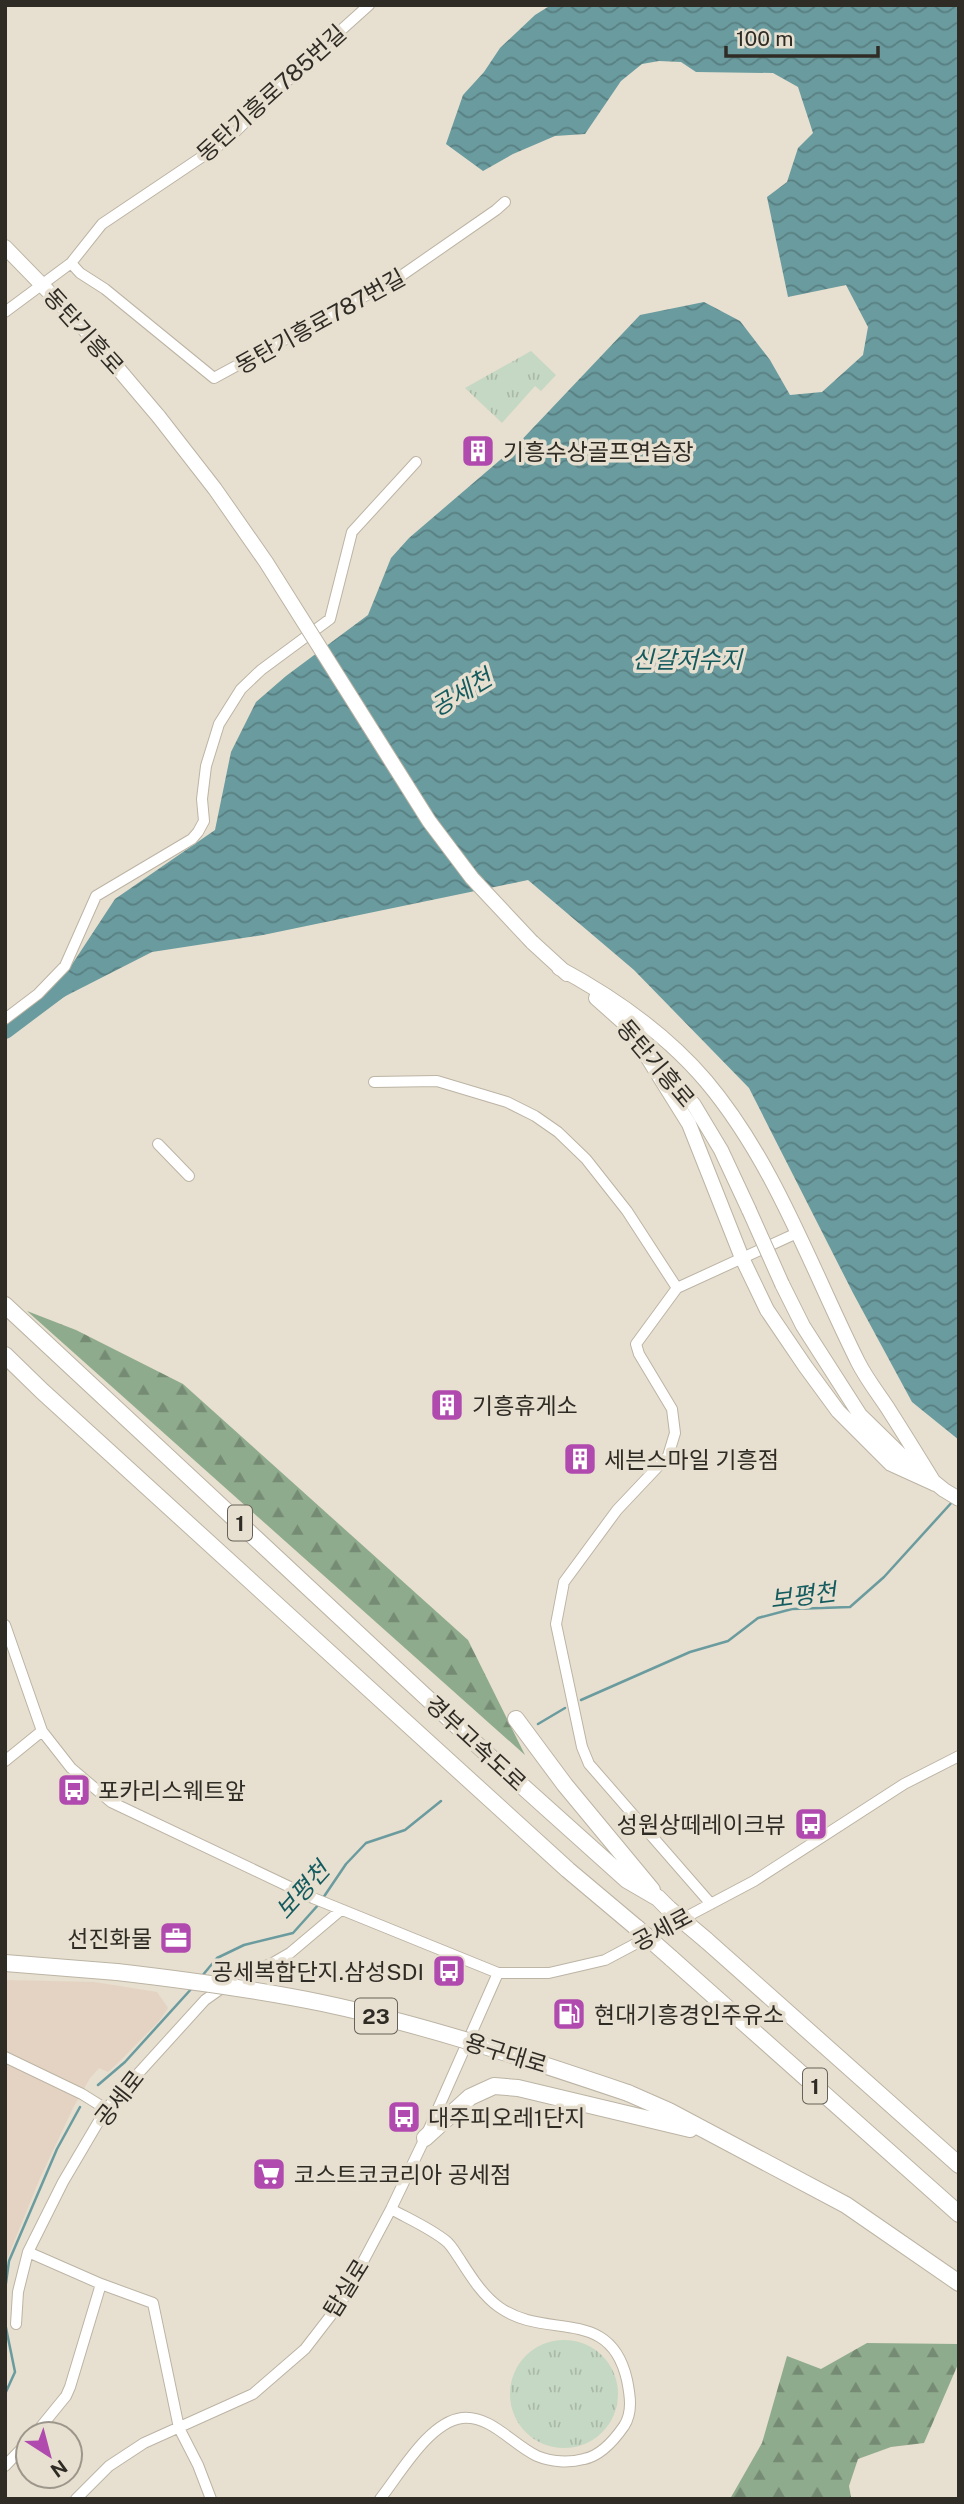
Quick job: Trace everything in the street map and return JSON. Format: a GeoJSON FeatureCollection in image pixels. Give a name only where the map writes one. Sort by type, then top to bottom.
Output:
{"type":"FeatureCollection","features":[{"type":"Feature","properties":{"kind":"highway","name":"경부고속도로"},"geometry":{"type":"LineString","coordinates":[[5,1306],[500,1766],[627,1880],[664,1903],[959,2165]]}},
{"type":"Feature","properties":{"kind":"highway","name":"경부고속도로"},"geometry":{"type":"LineString","coordinates":[[5,1354],[42,1391],[568,1870],[959,2214]]}},
{"type":"Feature","properties":{"kind":"highway"},"geometry":{"type":"LineString","coordinates":[[520,1717],[534,1742],[565,1785],[664,1903]]}},
{"type":"Feature","properties":{"kind":"highway","name":"용구대로"},"geometry":{"type":"LineString","coordinates":[[5,1963],[117,1972],[254,1990],[374,2015],[511,2054],[628,2093],[669,2111],[846,2205],[956,2280]]}},
{"type":"Feature","properties":{"kind":"highway"},"geometry":{"type":"LineString","coordinates":[[425,2138],[470,2096],[494,2086],[518,2088],[715,2135]]}},
{"type":"Feature","properties":{"kind":"main road","name":"동탄기흥로"},"geometry":{"type":"LineString","coordinates":[[5,247],[82,326],[159,417],[215,489],[266,562],[429,821],[472,878],[559,968],[628,1026],[694,1105],[721,1150],[803,1326],[860,1415],[902,1456],[940,1487]]}},
{"type":"Feature","properties":{"kind":"main road"},"geometry":{"type":"LineString","coordinates":[[559,968],[596,988],[660,1035],[706,1081],[756,1153],[859,1365],[940,1487]]}},
{"type":"Feature","properties":{"kind":"main road"},"geometry":{"type":"LineString","coordinates":[[628,1026],[689,1124],[742,1258],[766,1310],[805,1366],[838,1410],[891,1464],[959,1499]]}},
{"type":"Feature","properties":{"kind":"street","name":"동탄기흥로785번길"},"geometry":{"type":"LineString","coordinates":[[41,284],[71,263],[102,224],[227,140],[369,5]]}},
{"type":"Feature","properties":{"kind":"street","name":"동탄기흥로787번길"},"geometry":{"type":"LineString","coordinates":[[71,263],[80,273],[105,289],[214,378],[398,278],[496,211],[505,202]]}},
{"type":"Feature","properties":{"kind":"street"},"geometry":{"type":"LineString","coordinates":[[5,312],[41,284]]}},
{"type":"Feature","properties":{"kind":"street"},"geometry":{"type":"LineString","coordinates":[[5,1019],[38,994],[65,966],[96,896],[192,839],[198,832],[204,821],[202,799],[206,766],[219,724],[241,690],[261,670],[330,619],[352,532],[416,462]]}},
{"type":"Feature","properties":{"kind":"street"},"geometry":{"type":"LineString","coordinates":[[374,1082],[437,1081],[507,1102],[535,1116],[558,1132],[586,1159],[626,1210],[677,1288]]}},
{"type":"Feature","properties":{"kind":"street"},"geometry":{"type":"LineString","coordinates":[[158,1144],[189,1176]]}},
{"type":"Feature","properties":{"kind":"street"},"geometry":{"type":"LineString","coordinates":[[711,1903],[589,1764],[582,1747],[556,1624],[564,1582],[617,1510],[668,1456],[675,1433],[672,1409],[639,1354],[636,1344],[677,1288],[797,1233]]}},
{"type":"Feature","properties":{"kind":"street"},"geometry":{"type":"LineString","coordinates":[[5,1625],[42,1731],[71,1768],[111,1802],[337,1908]]}},
{"type":"Feature","properties":{"kind":"street"},"geometry":{"type":"LineString","coordinates":[[5,1761],[42,1731]]}},
{"type":"Feature","properties":{"kind":"street","name":"공세로"},"geometry":{"type":"LineString","coordinates":[[16,2324],[18,2292],[28,2252],[63,2182],[106,2109],[205,2000],[240,1975],[271,1964],[290,1953],[337,1908],[498,1973],[549,1973],[605,1959],[754,1881],[904,1784],[959,1756]]}},
{"type":"Feature","properties":{"kind":"street","name":"탑실로"},"geometry":{"type":"LineString","coordinates":[[76,2499],[109,2466],[144,2443],[253,2394],[305,2349],[342,2301],[391,2209],[498,1973]]}},
{"type":"Feature","properties":{"kind":"street"},"geometry":{"type":"LineString","coordinates":[[5,2057],[82,2094],[106,2109]]}},
{"type":"Feature","properties":{"kind":"street"},"geometry":{"type":"LineString","coordinates":[[380,2499],[425,2440],[445,2425],[463,2418],[483,2421],[537,2456],[563,2462],[587,2459],[612,2442],[626,2423],[631,2399],[624,2367],[609,2342],[589,2330],[527,2321],[499,2307],[477,2286],[448,2242],[391,2209]]}},
{"type":"Feature","properties":{"kind":"street"},"geometry":{"type":"LineString","coordinates":[[28,2252],[153,2303],[179,2428],[198,2465],[211,2499]]}},
{"type":"Feature","properties":{"kind":"street"},"geometry":{"type":"LineString","coordinates":[[46,2420],[70,2387],[101,2284]]}},
{"type":"Feature","properties":{"kind":"shaded area"},"geometry":{"type":"Polygon","coordinates":[[[5,1980],[94,1982],[157,1992],[168,2008],[159,2021],[108,2072],[99,2068],[90,2078],[40,2178],[5,2264],[5,1980]]]}},
{"type":"Feature","properties":{"kind":"green space"},"geometry":{"type":"Polygon","coordinates":[[[531,351],[556,375],[541,391],[535,386],[502,423],[465,388],[531,351]]]}},
{"type":"Feature","properties":{"kind":"green space"},"geometry":{"type":"Polygon","coordinates":[[[27,1311],[76,1330],[183,1384],[468,1640],[525,1755],[27,1311]]]}},
{"type":"Feature","properties":{"kind":"green space"},"geometry":{"type":"Polygon","coordinates":[[[564,2340],[585,2344],[602,2356],[614,2373],[618,2394],[614,2415],[602,2432],[585,2444],[564,2448],[543,2444],[526,2432],[514,2415],[510,2394],[514,2373],[526,2356],[543,2344],[564,2340]]]}},
{"type":"Feature","properties":{"kind":"green space"},"geometry":{"type":"Polygon","coordinates":[[[867,2343],[959,2344],[959,2362],[924,2443],[891,2447],[858,2459],[849,2486],[851,2497],[857,2499],[730,2499],[762,2443],[787,2356],[821,2369],[867,2343]]]}},
{"type":"Feature","properties":{"kind":"water","name":"신갈저수지"},"geometry":{"type":"Polygon","coordinates":[[[551,5],[959,5],[959,1440],[912,1402],[853,1293],[749,1088],[634,970],[528,880],[263,935],[152,952],[44,1007],[115,899],[215,830],[231,752],[256,702],[286,676],[368,615],[391,558],[409,538],[514,448],[640,315],[704,302],[740,321],[770,360],[790,395],[822,392],[863,355],[868,327],[846,285],[788,297],[767,197],[787,182],[798,148],[813,133],[798,87],[773,73],[696,72],[681,62],[659,61],[642,64],[621,81],[585,134],[555,136],[513,154],[483,171],[446,144],[463,95],[484,72],[500,48],[535,15],[551,5]]]}},
{"type":"Feature","properties":{"kind":"waterway","name":"공세천"},"geometry":{"type":"LineString","coordinates":[[5,1030],[69,982]]}},
{"type":"Feature","properties":{"kind":"waterway","name":"보평천"},"geometry":{"type":"LineString","coordinates":[[581,1700],[690,1652],[728,1641],[758,1618],[792,1609],[850,1607],[884,1577],[953,1501]]}},
{"type":"Feature","properties":{"kind":"waterway","name":"보평천"},"geometry":{"type":"LineString","coordinates":[[538,1724],[565,1708]]}},
{"type":"Feature","properties":{"kind":"waterway","name":"보평천"},"geometry":{"type":"LineString","coordinates":[[323,1898],[346,1864],[366,1843],[405,1830],[441,1801]]}},
{"type":"Feature","properties":{"kind":"waterway","name":"보평천"},"geometry":{"type":"LineString","coordinates":[[202,1976],[217,1958],[244,1945],[293,1933],[319,1904]]}},
{"type":"Feature","properties":{"kind":"waterway","name":"보평천"},"geometry":{"type":"LineString","coordinates":[[98,2085],[125,2062],[193,1987]]}},
{"type":"Feature","properties":{"kind":"waterway","name":"보평천"},"geometry":{"type":"LineString","coordinates":[[5,2290],[9,2261],[57,2149],[80,2107]]}},
{"type":"Feature","properties":{"kind":"waterway","name":"보평천"},"geometry":{"type":"LineString","coordinates":[[5,2323],[15,2372],[5,2394]]}},
{"type":"Feature","properties":{"kind":"place","name":"기흥수상골프연습장"},"geometry":{"type":"Point","coordinates":[478,451]}},
{"type":"Feature","properties":{"kind":"place","name":"기흥휴게소"},"geometry":{"type":"Point","coordinates":[447,1405]}},
{"type":"Feature","properties":{"kind":"place","name":"세븐스마일 기흥점"},"geometry":{"type":"Point","coordinates":[580,1459]}},
{"type":"Feature","properties":{"kind":"place","name":"포카리스웨트앞"},"geometry":{"type":"Point","coordinates":[74,1790]}},
{"type":"Feature","properties":{"kind":"place","name":"성원상떼레이크뷰"},"geometry":{"type":"Point","coordinates":[811,1824]}},
{"type":"Feature","properties":{"kind":"place","name":"선진화물"},"geometry":{"type":"Point","coordinates":[176,1938]}},
{"type":"Feature","properties":{"kind":"place","name":"공세복합단지.삼성SDI"},"geometry":{"type":"Point","coordinates":[449,1971]}},
{"type":"Feature","properties":{"kind":"place","name":"현대기흥경인주유소"},"geometry":{"type":"Point","coordinates":[569,2014]}},
{"type":"Feature","properties":{"kind":"place","name":"대주피오레1단지"},"geometry":{"type":"Point","coordinates":[404,2117]}},
{"type":"Feature","properties":{"kind":"place","name":"코스트코코리아 공세점"},"geometry":{"type":"Point","coordinates":[269,2174]}}]}
